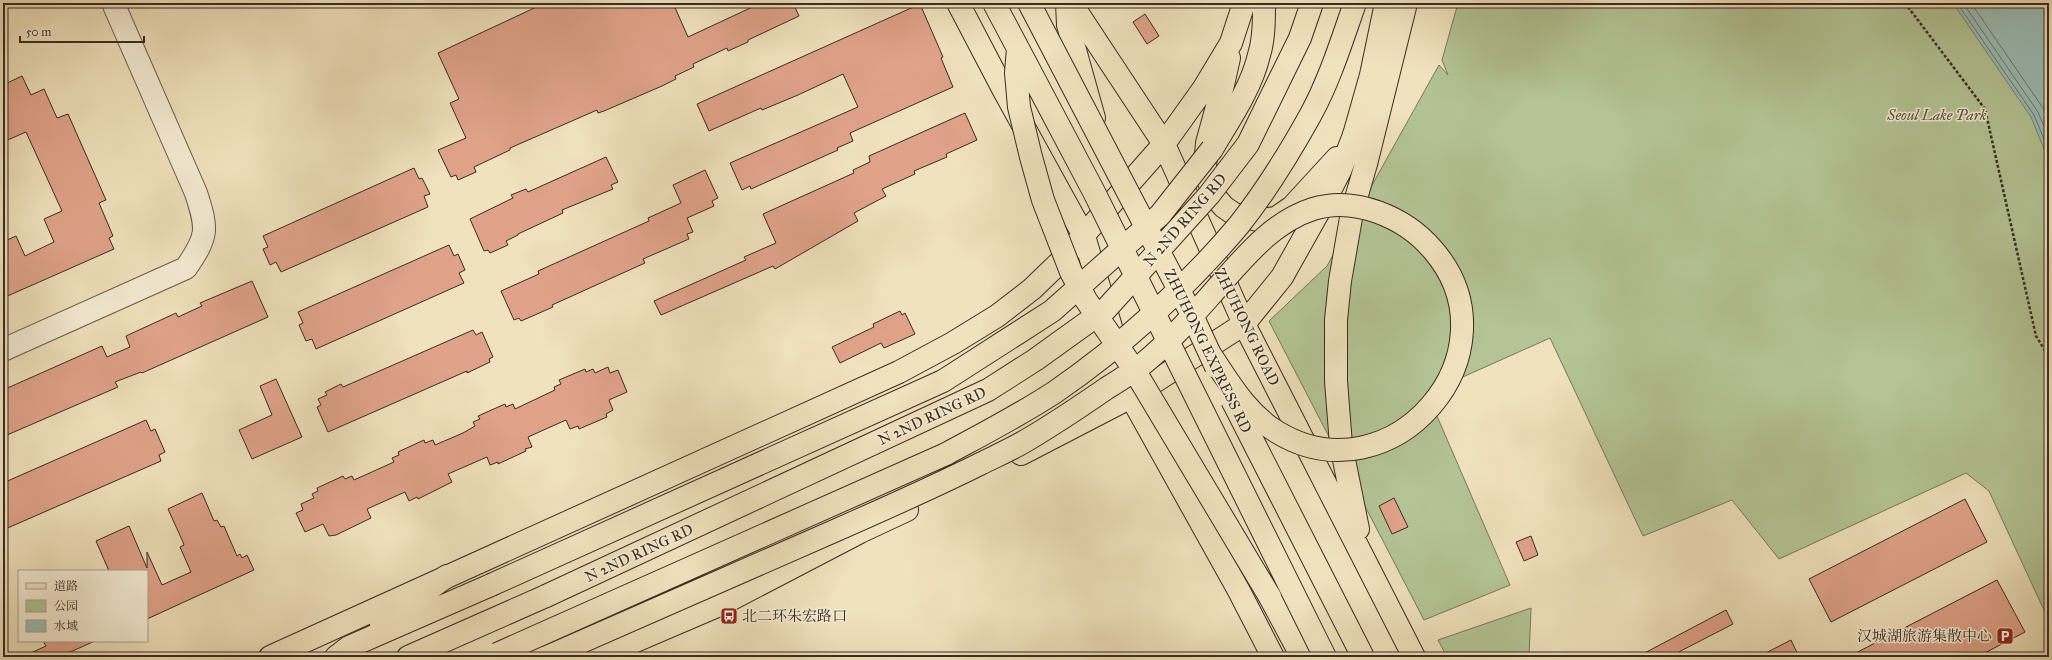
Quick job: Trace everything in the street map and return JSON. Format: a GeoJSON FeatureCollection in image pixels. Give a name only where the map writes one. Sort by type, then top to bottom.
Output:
{"type":"FeatureCollection","features":[{"type":"Feature","properties":{"kind":"main road"},"geometry":{"type":"LineString","coordinates":[[958,3],[1003,89],[1084,236],[1131,397],[1273,657]]}},
{"type":"Feature","properties":{"kind":"main road","name":"ZHUHONG EXPRESS RD"},"geometry":{"type":"LineString","coordinates":[[994,3],[1094,192],[1325,657]]}},
{"type":"Feature","properties":{"kind":"main road"},"geometry":{"type":"LineString","coordinates":[[1030,3],[1019,41],[1016,73],[1019,107],[1031,157],[1058,242],[1071,272],[1086,300],[1133,368],[1270,597],[1302,657]]}},
{"type":"Feature","properties":{"kind":"main road","name":"ZHUHONG EXPRESS RD"},"geometry":{"type":"LineString","coordinates":[[1030,3],[1363,657]]}},
{"type":"Feature","properties":{"kind":"main road"},"geometry":{"type":"LineString","coordinates":[[1067,3],[1068,25],[1097,133]]}},
{"type":"Feature","properties":{"kind":"main road","name":"ZHUHONG ROAD"},"geometry":{"type":"LineString","coordinates":[[1071,3],[1164,144],[1244,324],[1414,657]]}},
{"type":"Feature","properties":{"kind":"main road"},"geometry":{"type":"LineString","coordinates":[[1244,3],[1232,43],[1224,85],[1207,143],[1205,166],[1209,182],[1216,198],[1224,207],[1234,214],[1258,220],[1276,218],[1292,207],[1311,188],[1354,135],[1385,88],[1380,31]]}},
{"type":"Feature","properties":{"kind":"main road"},"geometry":{"type":"LineString","coordinates":[[342,652],[943,381],[1052,311],[1160,214],[1212,150],[1253,74],[1260,55],[1264,3]]}},
{"type":"Feature","properties":{"kind":"main road","name":"N 2ND RING RD"},"geometry":{"type":"LineString","coordinates":[[408,657],[546,596],[988,390],[1035,360],[1106,309],[1209,195],[1248,144],[1300,38],[1312,3]]}},
{"type":"Feature","properties":{"kind":"main road"},"geometry":{"type":"LineString","coordinates":[[494,656],[946,454],[1003,424],[1055,391],[1124,340],[1182,286],[1238,225],[1264,189],[1311,113],[1330,72],[1355,3]]}},
{"type":"Feature","properties":{"kind":"main road"},"geometry":{"type":"LineString","coordinates":[[598,657],[722,604],[860,532],[1002,464],[1131,397],[1244,324],[1286,271],[1336,177],[1354,135],[1371,75],[1386,3]]}},
{"type":"Feature","properties":{"kind":"main road"},"geometry":{"type":"LineString","coordinates":[[1366,563],[1341,445],[1336,381],[1336,320],[1340,281],[1352,212],[1406,3]]}},
{"type":"Feature","properties":{"kind":"main road"},"geometry":{"type":"LineString","coordinates":[[270,657],[899,372],[953,343],[997,316],[1032,289],[1084,236],[1164,144],[1204,88],[1232,43]]}},
{"type":"Feature","properties":{"kind":"main road"},"geometry":{"type":"LineString","coordinates":[[547,657],[884,510],[1024,442],[1144,363],[1178,330],[1247,254],[1279,226],[1314,209],[1334,206],[1371,210],[1406,226],[1421,237],[1434,251],[1445,267],[1454,286],[1460,306],[1460,348],[1445,388],[1418,420],[1400,433],[1381,442],[1360,447],[1319,448],[1298,442],[1278,433],[1262,421],[1247,406],[1210,354]]}},
{"type":"Feature","properties":{"kind":"main road"},"geometry":{"type":"LineString","coordinates":[[342,652],[447,576]]}},
{"type":"Feature","properties":{"kind":"street"},"geometry":{"type":"LineString","coordinates":[[3,350],[186,268],[201,246],[206,222],[196,193],[113,3]]}},
{"type":"Feature","properties":{"kind":"path"},"geometry":{"type":"LineString","coordinates":[[1905,3],[1984,109],[2036,336],[2049,357]]}},
{"type":"Feature","properties":{"kind":"green space","name":"Seoul Lake Park"},"geometry":{"type":"Polygon","coordinates":[[[1458,3],[2049,3],[2049,621],[1989,491],[1966,473],[1779,559],[1732,500],[1643,536],[1550,338],[1427,393],[1510,585],[1424,620],[1269,321],[1327,266],[1439,65],[1448,75],[1442,60],[1458,3]]]}},
{"type":"Feature","properties":{"kind":"green space"},"geometry":{"type":"Polygon","coordinates":[[[1531,608],[1529,657],[1447,657],[1438,640],[1531,608]]]}},
{"type":"Feature","properties":{"kind":"water"},"geometry":{"type":"Polygon","coordinates":[[[1953,3],[2049,3],[2049,161],[2031,117],[1953,3]]]}},
{"type":"Feature","properties":{"kind":"building"},"geometry":{"type":"Polygon","coordinates":[[[545,3],[673,3],[688,37],[761,3],[793,3],[799,16],[748,40],[748,42],[728,51],[727,48],[693,64],[694,67],[675,76],[676,79],[662,86],[604,111],[598,113],[597,110],[510,148],[510,150],[474,167],[476,172],[458,180],[456,175],[451,177],[438,150],[466,138],[450,103],[459,99],[438,53],[545,3]]]}},
{"type":"Feature","properties":{"kind":"building"},"geometry":{"type":"Polygon","coordinates":[[[920,4],[943,57],[941,58],[953,87],[850,133],[853,141],[837,148],[838,150],[751,189],[750,186],[742,190],[730,163],[858,107],[843,74],[798,95],[762,110],[761,108],[709,131],[697,104],[920,4]]]}},
{"type":"Feature","properties":{"kind":"building"},"geometry":{"type":"Polygon","coordinates":[[[1145,14],[1159,36],[1147,44],[1133,22],[1145,14]]]}},
{"type":"Feature","properties":{"kind":"building"},"geometry":{"type":"Polygon","coordinates":[[[22,76],[31,95],[44,89],[57,118],[68,114],[106,200],[99,203],[113,236],[109,238],[114,249],[3,298],[3,242],[16,236],[25,256],[54,242],[44,219],[62,211],[26,132],[3,142],[3,85],[22,76]]]}},
{"type":"Feature","properties":{"kind":"building"},"geometry":{"type":"Polygon","coordinates":[[[965,113],[977,140],[946,154],[947,157],[914,171],[915,174],[882,189],[886,196],[854,213],[858,221],[775,269],[773,266],[661,315],[654,301],[746,260],[744,257],[776,243],[763,214],[854,173],[853,170],[870,162],[869,156],[965,113]]]}},
{"type":"Feature","properties":{"kind":"building"},"geometry":{"type":"Polygon","coordinates":[[[606,157],[618,182],[611,185],[613,189],[562,210],[563,213],[506,241],[508,245],[490,253],[488,250],[484,251],[470,219],[513,198],[511,195],[526,189],[528,192],[606,157]]]}},
{"type":"Feature","properties":{"kind":"building"},"geometry":{"type":"Polygon","coordinates":[[[414,168],[419,179],[422,178],[430,194],[424,196],[428,207],[281,272],[276,262],[270,265],[263,249],[268,247],[263,236],[414,168]]]}},
{"type":"Feature","properties":{"kind":"building"},"geometry":{"type":"Polygon","coordinates":[[[705,170],[718,198],[712,201],[714,206],[687,218],[693,232],[687,234],[689,239],[643,259],[645,263],[552,305],[553,307],[521,321],[519,318],[514,320],[501,291],[539,274],[538,271],[649,221],[648,218],[681,203],[673,185],[705,170]]]}},
{"type":"Feature","properties":{"kind":"building"},"geometry":{"type":"Polygon","coordinates":[[[449,245],[454,256],[458,254],[465,270],[459,273],[464,283],[316,349],[312,339],[306,341],[299,325],[303,323],[298,312],[449,245]]]}},
{"type":"Feature","properties":{"kind":"building"},"geometry":{"type":"Polygon","coordinates":[[[252,281],[268,317],[142,373],[141,372],[115,382],[118,387],[7,435],[3,426],[3,390],[102,346],[107,357],[130,347],[126,336],[176,313],[178,317],[202,306],[200,303],[252,281]]]}},
{"type":"Feature","properties":{"kind":"building"},"geometry":{"type":"Polygon","coordinates":[[[900,311],[902,315],[905,313],[915,334],[884,348],[881,343],[840,363],[832,347],[874,327],[873,324],[900,311]]]}},
{"type":"Feature","properties":{"kind":"building"},"geometry":{"type":"Polygon","coordinates":[[[473,330],[476,335],[482,332],[493,357],[489,359],[490,362],[328,432],[317,407],[321,405],[318,399],[327,395],[325,392],[341,384],[343,387],[473,330]]]}},
{"type":"Feature","properties":{"kind":"building"},"geometry":{"type":"Polygon","coordinates":[[[608,367],[610,373],[618,370],[627,392],[609,400],[613,410],[606,414],[607,417],[579,429],[578,426],[570,429],[566,420],[528,437],[532,447],[525,449],[526,451],[498,464],[498,462],[490,465],[487,457],[448,474],[452,482],[418,499],[417,497],[409,501],[405,492],[367,509],[371,518],[336,535],[329,536],[323,524],[305,532],[296,513],[303,510],[301,504],[314,498],[312,494],[318,491],[317,488],[343,476],[345,479],[352,476],[354,480],[394,462],[392,458],[399,455],[398,452],[424,440],[425,443],[433,440],[435,445],[463,433],[475,426],[473,422],[480,419],[478,416],[505,404],[506,407],[513,404],[515,409],[555,390],[554,387],[561,384],[559,380],[585,369],[586,372],[593,369],[595,373],[608,367]]]}},
{"type":"Feature","properties":{"kind":"building"},"geometry":{"type":"Polygon","coordinates":[[[276,379],[302,437],[252,459],[239,430],[272,415],[260,386],[276,379]]]}},
{"type":"Feature","properties":{"kind":"building"},"geometry":{"type":"Polygon","coordinates":[[[146,420],[151,431],[155,429],[165,452],[159,455],[161,461],[3,530],[3,483],[146,420]]]}},
{"type":"Feature","properties":{"kind":"building"},"geometry":{"type":"Polygon","coordinates":[[[202,493],[214,521],[217,520],[221,527],[224,526],[237,556],[240,554],[242,558],[247,555],[254,570],[148,619],[148,570],[109,570],[96,541],[129,526],[147,568],[147,552],[162,585],[191,572],[180,547],[184,545],[183,542],[168,509],[202,493]]]}},
{"type":"Feature","properties":{"kind":"building"},"geometry":{"type":"Polygon","coordinates":[[[1394,498],[1408,527],[1392,534],[1379,506],[1394,498]]]}},
{"type":"Feature","properties":{"kind":"building"},"geometry":{"type":"Polygon","coordinates":[[[1965,499],[1987,542],[1831,622],[1809,579],[1965,499]]]}},
{"type":"Feature","properties":{"kind":"building"},"geometry":{"type":"Polygon","coordinates":[[[1531,536],[1538,555],[1524,561],[1516,542],[1531,536]]]}},
{"type":"Feature","properties":{"kind":"building"},"geometry":{"type":"Polygon","coordinates":[[[1997,580],[2025,632],[1977,657],[1848,657],[1997,580]]]}},
{"type":"Feature","properties":{"kind":"building"},"geometry":{"type":"Polygon","coordinates":[[[1726,610],[1733,624],[1669,657],[1637,657],[1726,610]]]}},
{"type":"Feature","properties":{"kind":"building"},"geometry":{"type":"Polygon","coordinates":[[[1791,640],[1799,657],[1758,657],[1791,640]]]}},
{"type":"Feature","properties":{"kind":"building"},"geometry":{"type":"Polygon","coordinates":[[[44,642],[93,642],[59,657],[22,657],[46,646],[44,642]]]}},
{"type":"Feature","properties":{"kind":"place","name":"北二环朱宏路口"},"geometry":{"type":"Point","coordinates":[729,616]}},
{"type":"Feature","properties":{"kind":"place","name":"汉城湖旅游集散中心"},"geometry":{"type":"Point","coordinates":[2005,636]}}]}
